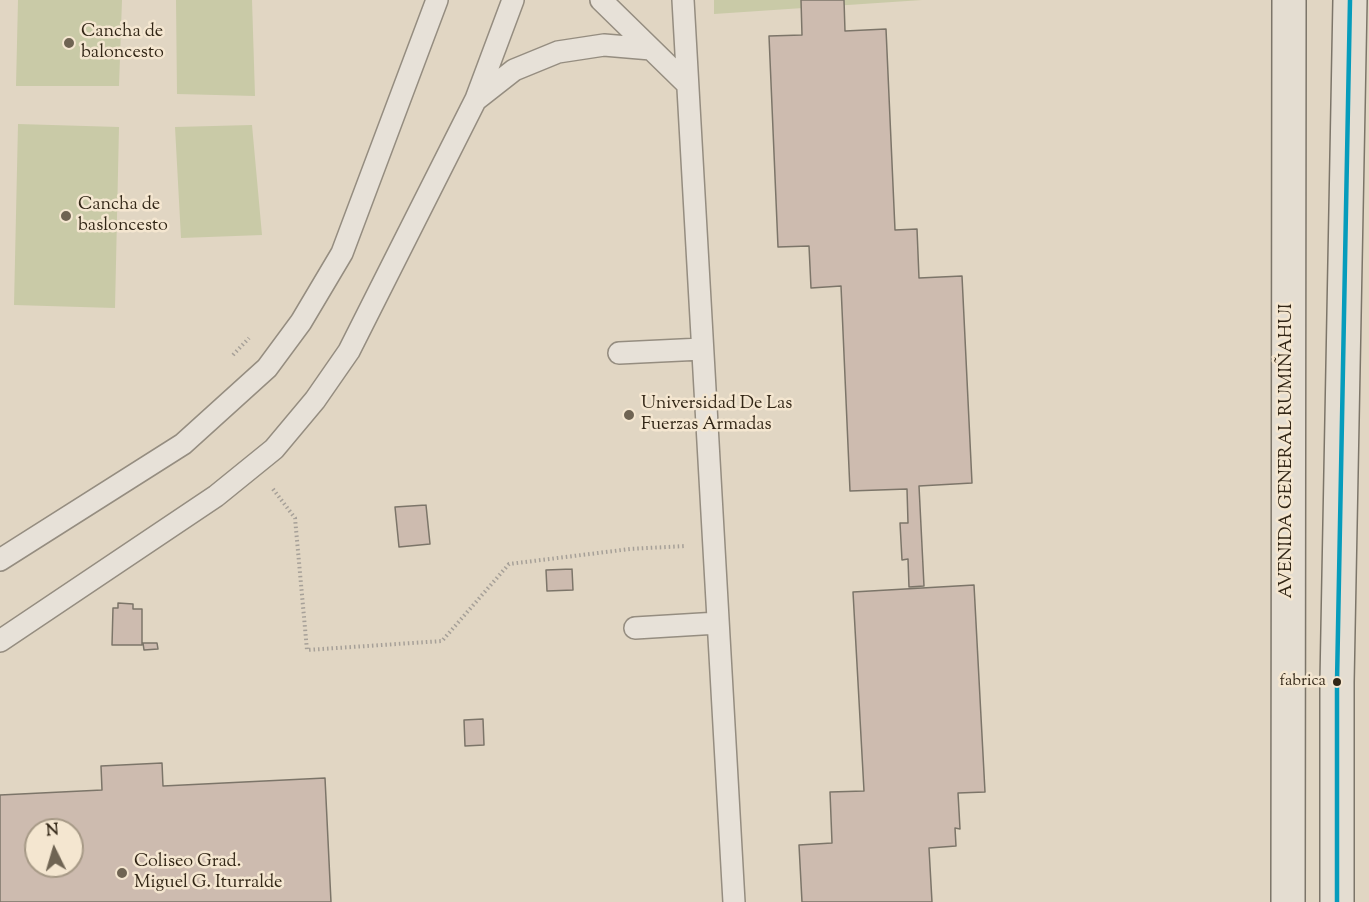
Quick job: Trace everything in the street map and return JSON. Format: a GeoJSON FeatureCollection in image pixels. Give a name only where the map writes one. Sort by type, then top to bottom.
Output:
{"type":"FeatureCollection","features":[{"type":"Feature","properties":{"kind":"highway","name":"AVENIDA GENERAL RUMIÑAHUI"},"geometry":{"type":"LineString","coordinates":[[1288,902],[1289,0]]}},
{"type":"Feature","properties":{"kind":"highway"},"geometry":{"type":"LineString","coordinates":[[1337,902],[1337,682],[1350,0]]}},
{"type":"Feature","properties":{"kind":"lane"},"geometry":{"type":"LineString","coordinates":[[0,560],[183,444],[267,368],[301,322],[342,253],[437,0]]}},
{"type":"Feature","properties":{"kind":"lane"},"geometry":{"type":"LineString","coordinates":[[0,641],[216,496],[274,448],[315,400],[349,351],[476,99],[513,0]]}},
{"type":"Feature","properties":{"kind":"lane"},"geometry":{"type":"LineString","coordinates":[[601,0],[687,84]]}},
{"type":"Feature","properties":{"kind":"lane"},"geometry":{"type":"LineString","coordinates":[[683,0],[734,902]]}},
{"type":"Feature","properties":{"kind":"lane"},"geometry":{"type":"LineString","coordinates":[[476,99],[514,70],[558,52],[604,45],[651,49]]}},
{"type":"Feature","properties":{"kind":"lane"},"geometry":{"type":"LineString","coordinates":[[619,353],[702,349]]}},
{"type":"Feature","properties":{"kind":"lane"},"geometry":{"type":"LineString","coordinates":[[635,628],[718,623]]}},
{"type":"Feature","properties":{"kind":"path"},"geometry":{"type":"LineString","coordinates":[[226,362],[250,337]]}},
{"type":"Feature","properties":{"kind":"path"},"geometry":{"type":"LineString","coordinates":[[254,465],[295,518],[307,650],[442,641],[509,564],[630,549],[713,544]]}},
{"type":"Feature","properties":{"kind":"green space","name":"Cancha de baloncesto"},"geometry":{"type":"Polygon","coordinates":[[[18,0],[122,0],[119,86],[16,86],[18,0]]]}},
{"type":"Feature","properties":{"kind":"green space"},"geometry":{"type":"Polygon","coordinates":[[[176,0],[252,0],[255,96],[177,94],[176,0]]]}},
{"type":"Feature","properties":{"kind":"green space"},"geometry":{"type":"Polygon","coordinates":[[[714,0],[922,0],[714,14],[714,0]]]}},
{"type":"Feature","properties":{"kind":"green space","name":"Cancha de basloncesto"},"geometry":{"type":"Polygon","coordinates":[[[18,124],[119,127],[115,308],[14,305],[18,124]]]}},
{"type":"Feature","properties":{"kind":"green space"},"geometry":{"type":"Polygon","coordinates":[[[252,125],[262,235],[181,238],[175,127],[252,125]]]}},
{"type":"Feature","properties":{"kind":"building"},"geometry":{"type":"Polygon","coordinates":[[[801,0],[844,0],[845,31],[886,29],[895,230],[917,229],[919,278],[962,276],[972,483],[919,486],[924,586],[909,587],[908,559],[902,560],[900,523],[908,523],[907,489],[850,491],[841,286],[811,288],[809,246],[778,247],[769,36],[802,35],[801,0]]]}},
{"type":"Feature","properties":{"kind":"building"},"geometry":{"type":"Polygon","coordinates":[[[426,505],[430,544],[399,547],[395,507],[426,505]]]}},
{"type":"Feature","properties":{"kind":"building"},"geometry":{"type":"Polygon","coordinates":[[[572,569],[573,590],[547,591],[546,570],[572,569]]]}},
{"type":"Feature","properties":{"kind":"building"},"geometry":{"type":"Polygon","coordinates":[[[974,585],[985,792],[958,793],[960,829],[955,828],[956,846],[929,848],[932,902],[802,902],[799,845],[832,843],[830,792],[864,791],[853,592],[974,585]]]}},
{"type":"Feature","properties":{"kind":"building"},"geometry":{"type":"Polygon","coordinates":[[[118,603],[133,604],[133,609],[142,609],[142,645],[112,645],[113,608],[118,608],[118,603]]]}},
{"type":"Feature","properties":{"kind":"building"},"geometry":{"type":"Polygon","coordinates":[[[143,643],[157,643],[158,649],[144,650],[143,643]]]}},
{"type":"Feature","properties":{"kind":"building"},"geometry":{"type":"Polygon","coordinates":[[[483,719],[484,745],[465,746],[464,720],[483,719]]]}},
{"type":"Feature","properties":{"kind":"building"},"geometry":{"type":"Polygon","coordinates":[[[162,763],[163,786],[325,778],[331,902],[0,902],[0,795],[102,790],[101,766],[162,763]]]}},
{"type":"Feature","properties":{"kind":"transit line"},"geometry":{"type":"LineString","coordinates":[[1337,902],[1337,682],[1350,0]]}},
{"type":"Feature","properties":{"kind":"place","name":"Cancha de baloncesto"},"geometry":{"type":"Point","coordinates":[69,43]}},
{"type":"Feature","properties":{"kind":"place","name":"Cancha de basloncesto"},"geometry":{"type":"Point","coordinates":[66,216]}},
{"type":"Feature","properties":{"kind":"place","name":"Universidad De Las Fuerzas Armadas"},"geometry":{"type":"Point","coordinates":[629,415]}},
{"type":"Feature","properties":{"kind":"place","name":"fabrica"},"geometry":{"type":"Point","coordinates":[1337,682]}},
{"type":"Feature","properties":{"kind":"place","name":"Coliseo Grad. Miguel G. Iturralde"},"geometry":{"type":"Point","coordinates":[122,873]}}]}
